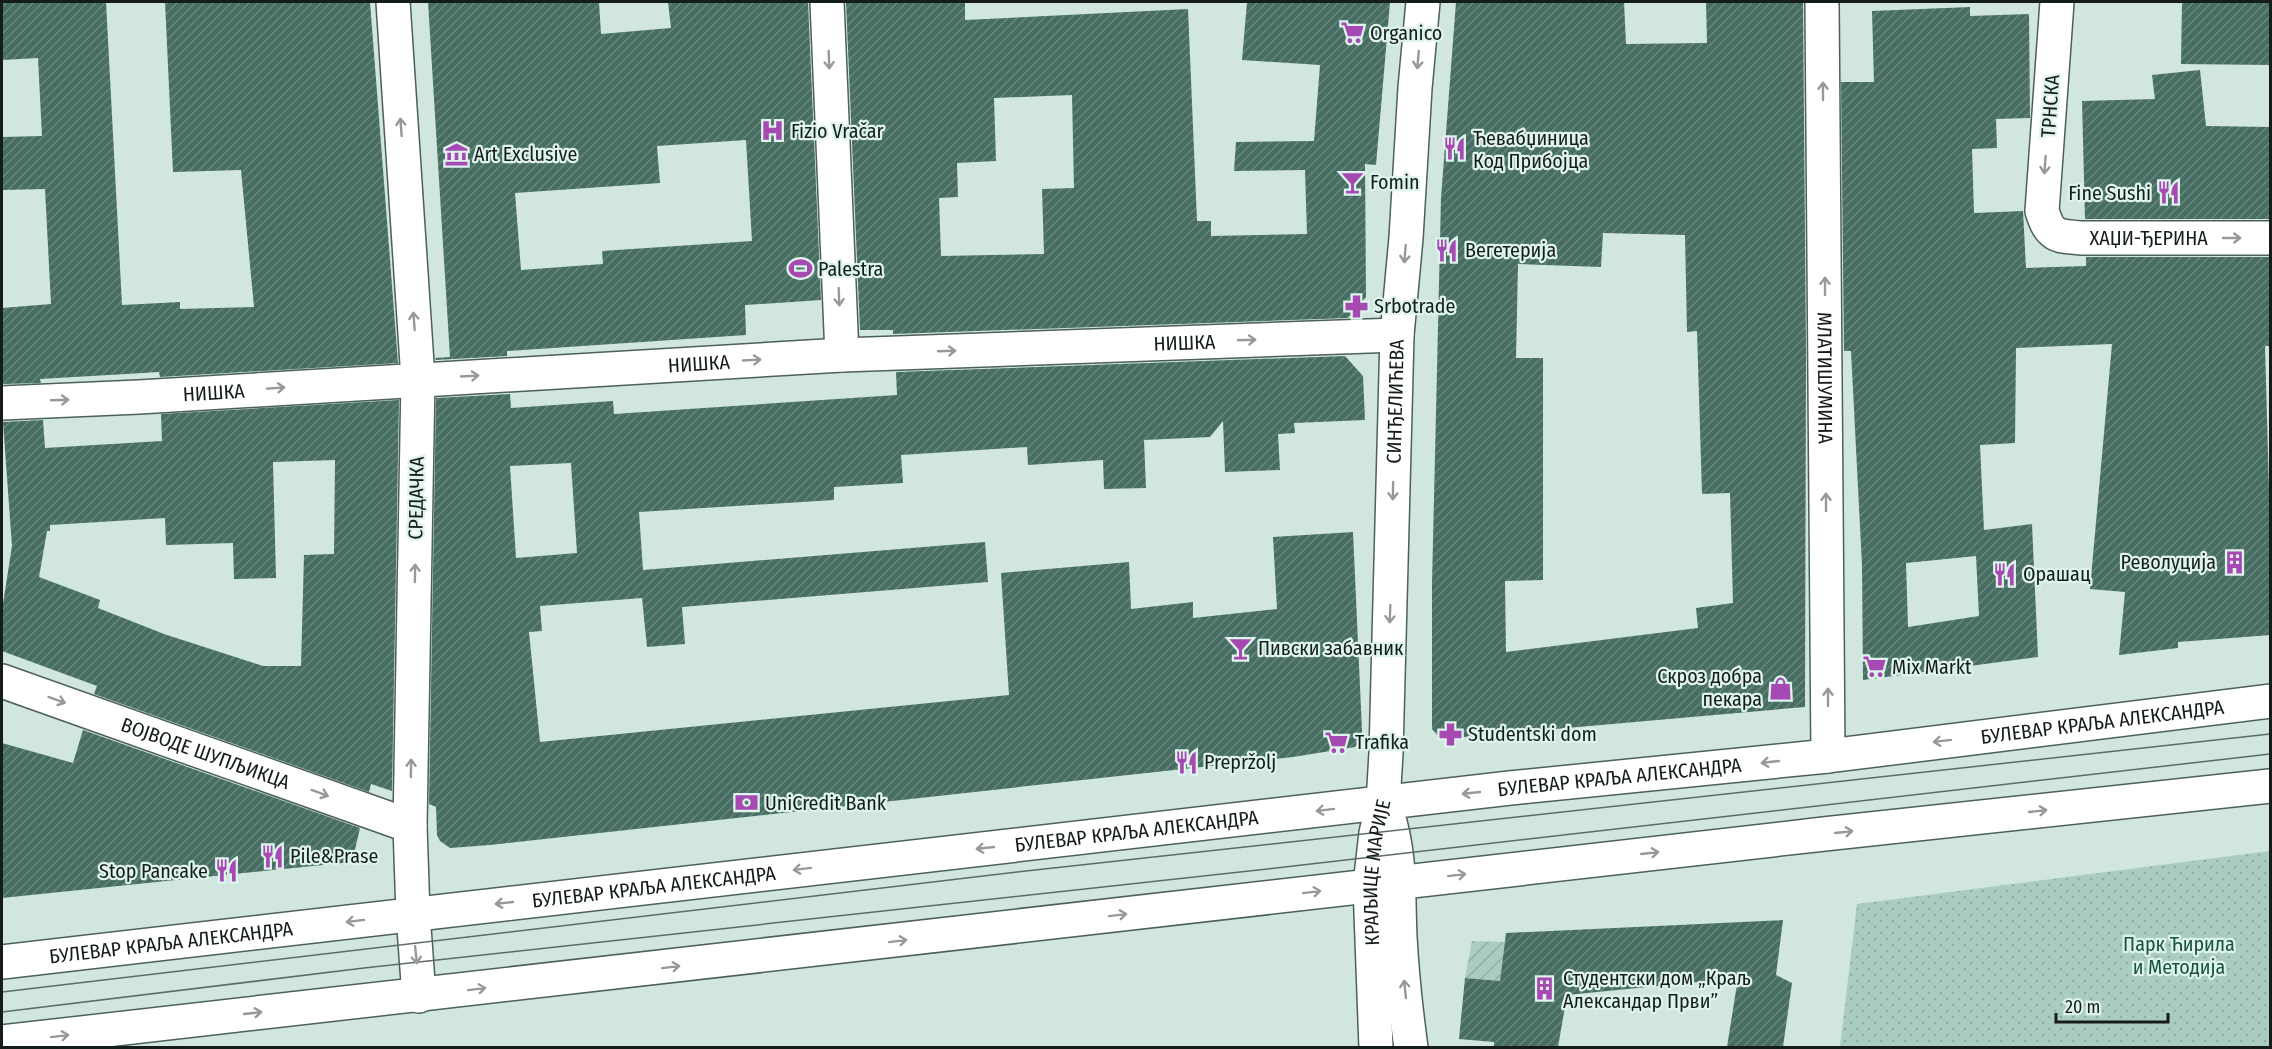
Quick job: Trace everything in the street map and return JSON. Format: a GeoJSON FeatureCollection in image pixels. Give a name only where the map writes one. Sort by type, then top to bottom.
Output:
{"type":"FeatureCollection","features":[{"type":"Feature","properties":{"kind":"main road","name":"СРЕДАЧКА"},"geometry":{"type":"LineString","coordinates":[[393,2],[418,380],[410,826],[419,996]]}},
{"type":"Feature","properties":{"kind":"main road"},"geometry":{"type":"LineString","coordinates":[[827,2],[842,355]]}},
{"type":"Feature","properties":{"kind":"main road","name":"СИНЂЕЛИЋЕВА"},"geometry":{"type":"LineString","coordinates":[[1383,803],[1397,335],[1423,2]]}},
{"type":"Feature","properties":{"kind":"main road","name":"МЛАТИШУМИНА"},"geometry":{"type":"LineString","coordinates":[[1822,2],[1828,756]]}},
{"type":"Feature","properties":{"kind":"main road","name":"ТРНСКА"},"geometry":{"type":"LineString","coordinates":[[2042,211],[2057,2]]}},
{"type":"Feature","properties":{"kind":"main road","name":"ХАЏИ-ЂЕРИНА"},"geometry":{"type":"LineString","coordinates":[[2042,211],[2048,228],[2061,237],[2271,238]]}},
{"type":"Feature","properties":{"kind":"main road","name":"НИШКА"},"geometry":{"type":"LineString","coordinates":[[2,403],[139,397],[842,355],[1397,335]]}},
{"type":"Feature","properties":{"kind":"main road","name":"ВОЈВОДЕ ШУПЉИКЦА"},"geometry":{"type":"LineString","coordinates":[[2,681],[410,826]]}},
{"type":"Feature","properties":{"kind":"main road","name":"БУЛЕВАР КРАЉА АЛЕКСАНДРА"},"geometry":{"type":"LineString","coordinates":[[2,962],[1383,803],[1828,756],[2271,700]]}},
{"type":"Feature","properties":{"kind":"main road"},"geometry":{"type":"LineString","coordinates":[[2,1042],[142,1036],[419,996],[1835,832],[2271,786]]}},
{"type":"Feature","properties":{"kind":"main road","name":"КРАЉИЦЕ МАРИЈЕ"},"geometry":{"type":"LineString","coordinates":[[1376,1047],[1384,884],[1383,803]]}},
{"type":"Feature","properties":{"kind":"main road","name":"КРАЉИЦЕ МАРИЈЕ"},"geometry":{"type":"LineString","coordinates":[[1384,884],[1402,966],[1411,1047]]}},
{"type":"Feature","properties":{"kind":"green space","name":"Парк Ћирила и Методија"},"geometry":{"type":"Polygon","coordinates":[[[2270,851],[2270,1047],[1840,1047],[1857,904],[2270,851]]]}},
{"type":"Feature","properties":{"kind":"green space"},"geometry":{"type":"Polygon","coordinates":[[[1472,941],[1505,942],[1500,981],[1465,978],[1472,941]]]}},
{"type":"Feature","properties":{"kind":"building"},"geometry":{"type":"Polygon","coordinates":[[[2,2],[106,2],[122,305],[180,302],[180,309],[254,307],[241,170],[173,172],[165,2],[370,2],[398,363],[160,377],[159,372],[40,379],[41,383],[2,384],[2,308],[51,304],[45,189],[2,190],[2,137],[42,136],[38,58],[2,60],[2,2]]]}},
{"type":"Feature","properties":{"kind":"building"},"geometry":{"type":"Polygon","coordinates":[[[428,2],[599,2],[601,34],[671,28],[668,2],[808,2],[821,300],[745,305],[746,335],[507,351],[507,356],[436,360],[435,358],[450,357],[428,2]],[[746,140],[657,146],[660,183],[515,193],[521,270],[603,264],[602,251],[752,241],[746,140]]]}},
{"type":"Feature","properties":{"kind":"building"},"geometry":{"type":"Polygon","coordinates":[[[846,2],[965,2],[965,20],[1188,9],[1197,221],[1211,221],[1211,236],[1307,234],[1305,170],[1234,171],[1236,142],[1314,141],[1320,65],[1242,60],[1247,2],[1390,2],[1376,165],[1365,164],[1366,297],[1348,318],[893,334],[893,330],[860,330],[846,2]],[[1072,95],[994,98],[996,161],[957,163],[958,197],[939,198],[941,256],[1044,254],[1042,189],[1074,188],[1072,95]]]}},
{"type":"Feature","properties":{"kind":"building"},"geometry":{"type":"Polygon","coordinates":[[[1456,2],[1624,2],[1626,44],[1707,43],[1706,2],[1803,2],[1806,352],[1805,707],[1441,739],[1432,729],[1432,584],[1441,198],[1456,2]],[[1603,233],[1601,267],[1518,264],[1516,358],[1543,358],[1543,580],[1505,581],[1506,652],[1698,628],[1696,608],[1733,603],[1730,493],[1702,494],[1697,331],[1687,332],[1685,235],[1603,233]]]}},
{"type":"Feature","properties":{"kind":"building"},"geometry":{"type":"Polygon","coordinates":[[[2182,2],[2271,2],[2271,65],[2181,64],[2182,2]]]}},
{"type":"Feature","properties":{"kind":"building"},"geometry":{"type":"Polygon","coordinates":[[[1970,7],[1970,16],[2029,14],[2030,118],[1996,119],[1997,148],[1972,149],[1974,213],[2023,211],[2026,268],[2086,266],[2086,257],[2271,257],[2271,346],[2265,346],[2269,489],[2271,489],[2271,635],[2178,642],[2178,648],[2119,655],[2125,592],[2090,589],[2112,344],[2016,348],[2015,443],[1980,445],[1984,530],[2032,524],[2038,657],[1863,680],[1862,565],[1851,351],[1844,351],[1841,82],[1874,82],[1872,11],[1970,7]],[[1976,556],[1906,563],[1908,627],[1979,616],[1976,556]]]}},
{"type":"Feature","properties":{"kind":"building"},"geometry":{"type":"Polygon","coordinates":[[[2200,70],[2206,126],[2271,127],[2271,219],[2085,219],[2082,101],[2155,99],[2152,75],[2200,70]]]}},
{"type":"Feature","properties":{"kind":"building"},"geometry":{"type":"Polygon","coordinates":[[[1345,356],[1363,376],[1365,420],[1294,423],[1295,433],[1278,434],[1280,470],[1225,472],[1223,421],[1210,437],[1144,440],[1146,488],[1104,489],[1103,460],[1028,465],[1027,447],[901,455],[903,483],[834,487],[834,500],[639,512],[643,570],[985,542],[988,582],[682,607],[685,644],[647,647],[642,598],[540,606],[542,631],[529,632],[540,742],[1009,695],[1001,573],[1129,562],[1131,609],[1193,602],[1193,618],[1277,609],[1273,537],[1353,532],[1362,731],[1361,738],[1355,747],[1293,757],[490,845],[450,848],[440,841],[437,835],[436,807],[429,804],[436,398],[510,394],[511,408],[613,401],[614,414],[897,395],[896,372],[1345,356]],[[571,463],[510,466],[516,558],[577,553],[571,463]]]}},
{"type":"Feature","properties":{"kind":"building"},"geometry":{"type":"Polygon","coordinates":[[[399,400],[392,791],[371,784],[369,792],[94,694],[97,686],[2,651],[2,610],[12,546],[3,422],[43,420],[45,448],[162,441],[161,414],[399,400]],[[335,460],[273,462],[276,578],[234,579],[233,543],[166,545],[165,518],[50,525],[39,577],[100,600],[98,608],[164,634],[263,666],[301,666],[304,555],[334,554],[335,460]]]}},
{"type":"Feature","properties":{"kind":"building"},"geometry":{"type":"Polygon","coordinates":[[[83,730],[360,828],[352,862],[2,898],[2,743],[73,763],[83,730]]]}},
{"type":"Feature","properties":{"kind":"building","name":"Студентски дом „Краљ Александар Први”"},"geometry":{"type":"Polygon","coordinates":[[[1783,920],[1776,975],[1792,983],[1783,1047],[1727,1047],[1738,978],[1567,995],[1558,1047],[1494,1047],[1494,1042],[1459,1039],[1465,978],[1500,981],[1506,933],[1783,920]]]}},
{"type":"Feature","properties":{"kind":"tram line"},"geometry":{"type":"LineString","coordinates":[[2,992],[1017,872],[2270,734]]}},
{"type":"Feature","properties":{"kind":"tram line"},"geometry":{"type":"LineString","coordinates":[[2,1012],[364,968],[1276,868],[2270,754]]}},
{"type":"Feature","properties":{"kind":"place","name":"Organico"},"geometry":{"type":"Point","coordinates":[1352,33]}},
{"type":"Feature","properties":{"kind":"place","name":"Fizio Vračar"},"geometry":{"type":"Point","coordinates":[773,131]}},
{"type":"Feature","properties":{"kind":"place","name":"Ћевабџиница Код Прибојца"},"geometry":{"type":"Point","coordinates":[1455,149]}},
{"type":"Feature","properties":{"kind":"place","name":"Art Exclusive"},"geometry":{"type":"Point","coordinates":[456,154]}},
{"type":"Feature","properties":{"kind":"place","name":"Fomin"},"geometry":{"type":"Point","coordinates":[1352,182]}},
{"type":"Feature","properties":{"kind":"place","name":"Fine Sushi"},"geometry":{"type":"Point","coordinates":[2169,193]}},
{"type":"Feature","properties":{"kind":"place","name":"Вегетерија"},"geometry":{"type":"Point","coordinates":[1447,250]}},
{"type":"Feature","properties":{"kind":"place","name":"Palestra"},"geometry":{"type":"Point","coordinates":[800,269]}},
{"type":"Feature","properties":{"kind":"place","name":"Srbotrade"},"geometry":{"type":"Point","coordinates":[1356,306]}},
{"type":"Feature","properties":{"kind":"place","name":"Револуција"},"geometry":{"type":"Point","coordinates":[2234,562]}},
{"type":"Feature","properties":{"kind":"place","name":"Орашац"},"geometry":{"type":"Point","coordinates":[2005,574]}},
{"type":"Feature","properties":{"kind":"place","name":"Пивски забавник"},"geometry":{"type":"Point","coordinates":[1240,648]}},
{"type":"Feature","properties":{"kind":"place","name":"Mix Markt"},"geometry":{"type":"Point","coordinates":[1874,667]}},
{"type":"Feature","properties":{"kind":"place","name":"Скроз добра пекара"},"geometry":{"type":"Point","coordinates":[1780,688]}},
{"type":"Feature","properties":{"kind":"place","name":"Studentski dom"},"geometry":{"type":"Point","coordinates":[1450,734]}},
{"type":"Feature","properties":{"kind":"place","name":"Trafika"},"geometry":{"type":"Point","coordinates":[1337,742]}},
{"type":"Feature","properties":{"kind":"place","name":"Prepržolj"},"geometry":{"type":"Point","coordinates":[1186,762]}},
{"type":"Feature","properties":{"kind":"place","name":"UniCredit Bank"},"geometry":{"type":"Point","coordinates":[747,803]}},
{"type":"Feature","properties":{"kind":"place","name":"Pile&Prase"},"geometry":{"type":"Point","coordinates":[272,856]}},
{"type":"Feature","properties":{"kind":"place","name":"Stop Pancake"},"geometry":{"type":"Point","coordinates":[226,871]}},
{"type":"Feature","properties":{"kind":"place","name":"Студентски дом „Краљ Александар Први”"},"geometry":{"type":"Point","coordinates":[1545,989]}}]}
